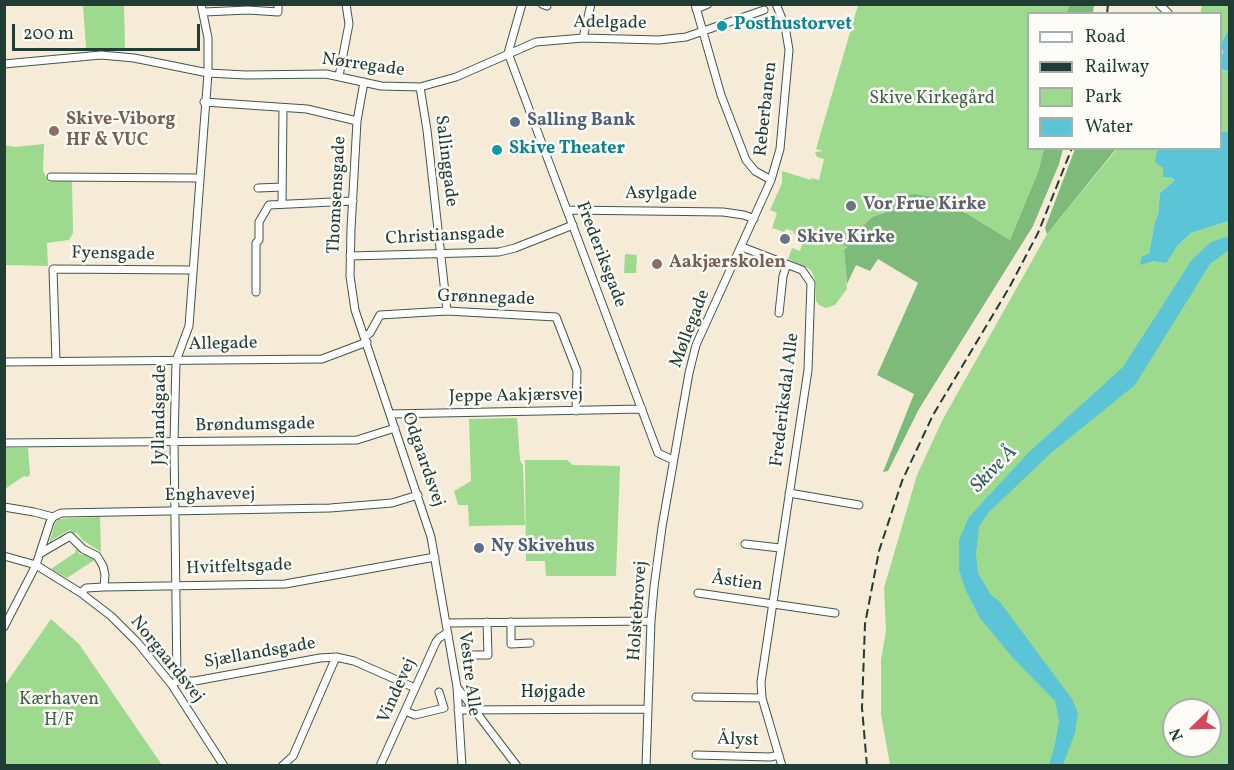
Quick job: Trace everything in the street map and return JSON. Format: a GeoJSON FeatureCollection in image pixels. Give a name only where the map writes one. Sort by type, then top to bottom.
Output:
{"type":"FeatureCollection","features":[{"type":"Feature","properties":{"kind":"street"},"geometry":{"type":"LineString","coordinates":[[202,8],[278,12],[278,4]]}},
{"type":"Feature","properties":{"kind":"street"},"geometry":{"type":"LineString","coordinates":[[339,76],[349,24],[346,4]]}},
{"type":"Feature","properties":{"kind":"street"},"geometry":{"type":"LineString","coordinates":[[508,53],[522,4]]}},
{"type":"Feature","properties":{"kind":"street"},"geometry":{"type":"LineString","coordinates":[[583,38],[591,4]]}},
{"type":"Feature","properties":{"kind":"street"},"geometry":{"type":"LineString","coordinates":[[708,4],[696,7],[721,95],[746,160],[755,171],[771,180]]}},
{"type":"Feature","properties":{"kind":"street","name":"Reberbanen"},"geometry":{"type":"LineString","coordinates":[[742,247],[771,180],[781,140],[789,50],[785,26],[776,4]]}},
{"type":"Feature","properties":{"kind":"street","name":"Jyllandsgade"},"geometry":{"type":"LineString","coordinates":[[174,683],[176,361],[189,326],[204,102],[208,73],[208,38],[202,8]]}},
{"type":"Feature","properties":{"kind":"street","name":"Adelgade"},"geometry":{"type":"LineString","coordinates":[[508,53],[536,42],[583,38],[659,40],[686,37],[764,10]]}},
{"type":"Feature","properties":{"kind":"street","name":"Nørregade"},"geometry":{"type":"LineString","coordinates":[[4,64],[101,55],[134,58],[208,73],[339,76],[394,88],[420,87],[456,77],[508,53]]}},
{"type":"Feature","properties":{"kind":"street","name":"Frederiksgade"},"geometry":{"type":"LineString","coordinates":[[508,53],[658,453],[673,460]]}},
{"type":"Feature","properties":{"kind":"street","name":"Thomsensgade"},"geometry":{"type":"LineString","coordinates":[[355,310],[350,276],[350,256],[357,121],[364,82]]}},
{"type":"Feature","properties":{"kind":"street","name":"Sallinggade"},"geometry":{"type":"LineString","coordinates":[[420,87],[447,311]]}},
{"type":"Feature","properties":{"kind":"street"},"geometry":{"type":"LineString","coordinates":[[204,102],[307,109],[357,121]]}},
{"type":"Feature","properties":{"kind":"street"},"geometry":{"type":"LineString","coordinates":[[282,204],[283,108]]}},
{"type":"Feature","properties":{"kind":"street"},"geometry":{"type":"LineString","coordinates":[[51,177],[199,177]]}},
{"type":"Feature","properties":{"kind":"street"},"geometry":{"type":"LineString","coordinates":[[258,188],[282,187]]}},
{"type":"Feature","properties":{"kind":"street"},"geometry":{"type":"LineString","coordinates":[[256,292],[256,243],[259,240],[259,222],[269,204],[353,201]]}},
{"type":"Feature","properties":{"kind":"street","name":"Asylgade"},"geometry":{"type":"LineString","coordinates":[[567,210],[723,212],[754,219]]}},
{"type":"Feature","properties":{"kind":"street","name":"Christiansgade"},"geometry":{"type":"LineString","coordinates":[[350,256],[499,252],[573,225]]}},
{"type":"Feature","properties":{"kind":"street","name":"Frederiksdal Alle"},"geometry":{"type":"LineString","coordinates":[[742,247],[802,270],[811,283],[808,370],[761,673],[762,698],[782,765]]}},
{"type":"Feature","properties":{"kind":"street","name":"Møllegade"},"geometry":{"type":"LineString","coordinates":[[673,460],[693,355],[742,247]]}},
{"type":"Feature","properties":{"kind":"street"},"geometry":{"type":"LineString","coordinates":[[779,312],[783,276],[787,264]]}},
{"type":"Feature","properties":{"kind":"street","name":"Fyensgade"},"geometry":{"type":"LineString","coordinates":[[56,361],[53,269],[193,270]]}},
{"type":"Feature","properties":{"kind":"street","name":"Odgaardsvej"},"geometry":{"type":"LineString","coordinates":[[355,310],[426,518],[446,623]]}},
{"type":"Feature","properties":{"kind":"street","name":"Grønnegade"},"geometry":{"type":"LineString","coordinates":[[366,340],[380,315],[447,311],[556,316],[577,371],[576,411]]}},
{"type":"Feature","properties":{"kind":"street","name":"Allegade"},"geometry":{"type":"LineString","coordinates":[[4,362],[322,359],[366,340]]}},
{"type":"Feature","properties":{"kind":"street","name":"Jeppe Aakjærsvej"},"geometry":{"type":"LineString","coordinates":[[390,414],[642,409]]}},
{"type":"Feature","properties":{"kind":"street","name":"Brøndumsgade"},"geometry":{"type":"LineString","coordinates":[[4,443],[357,440],[395,428]]}},
{"type":"Feature","properties":{"kind":"street","name":"Holstebrovej"},"geometry":{"type":"LineString","coordinates":[[646,765],[651,621],[657,560],[673,460]]}},
{"type":"Feature","properties":{"kind":"street","name":"Frederiksdal Alle"},"geometry":{"type":"LineString","coordinates":[[789,493],[859,505]]}},
{"type":"Feature","properties":{"kind":"street","name":"Enghavevej"},"geometry":{"type":"LineString","coordinates":[[53,517],[61,513],[330,508],[392,503],[418,495]]}},
{"type":"Feature","properties":{"kind":"street"},"geometry":{"type":"LineString","coordinates":[[4,507],[53,517],[36,565],[4,627]]}},
{"type":"Feature","properties":{"kind":"street"},"geometry":{"type":"LineString","coordinates":[[41,553],[70,536],[83,549],[97,556],[103,566],[104,587]]}},
{"type":"Feature","properties":{"kind":"street"},"geometry":{"type":"LineString","coordinates":[[745,544],[780,548]]}},
{"type":"Feature","properties":{"kind":"street","name":"Norgaardsvej"},"geometry":{"type":"LineString","coordinates":[[4,556],[36,565],[81,592],[111,616],[174,683],[224,765]]}},
{"type":"Feature","properties":{"kind":"street","name":"Hvitfeltsgade"},"geometry":{"type":"LineString","coordinates":[[81,592],[86,588],[104,587],[285,584],[435,557]]}},
{"type":"Feature","properties":{"kind":"street","name":"Åstien"},"geometry":{"type":"LineString","coordinates":[[698,592],[772,602]]}},
{"type":"Feature","properties":{"kind":"street"},"geometry":{"type":"LineString","coordinates":[[772,602],[835,613]]}},
{"type":"Feature","properties":{"kind":"street"},"geometry":{"type":"LineString","coordinates":[[446,623],[651,621]]}},
{"type":"Feature","properties":{"kind":"street"},"geometry":{"type":"LineString","coordinates":[[469,655],[488,655],[487,622]]}},
{"type":"Feature","properties":{"kind":"street"},"geometry":{"type":"LineString","coordinates":[[511,622],[511,644],[530,644]]}},
{"type":"Feature","properties":{"kind":"street","name":"Vestre Alle"},"geometry":{"type":"LineString","coordinates":[[446,623],[457,687],[462,765]]}},
{"type":"Feature","properties":{"kind":"street","name":"Vindevej"},"geometry":{"type":"LineString","coordinates":[[380,765],[436,642],[447,633]]}},
{"type":"Feature","properties":{"kind":"street"},"geometry":{"type":"LineString","coordinates":[[282,765],[292,756],[336,657]]}},
{"type":"Feature","properties":{"kind":"street","name":"Sjællandsgade"},"geometry":{"type":"LineString","coordinates":[[174,683],[336,657],[354,661],[415,688]]}},
{"type":"Feature","properties":{"kind":"street"},"geometry":{"type":"LineString","coordinates":[[457,687],[517,765]]}},
{"type":"Feature","properties":{"kind":"street"},"geometry":{"type":"LineString","coordinates":[[405,711],[415,715],[444,708],[439,692]]}},
{"type":"Feature","properties":{"kind":"street"},"geometry":{"type":"LineString","coordinates":[[696,697],[762,698]]}},
{"type":"Feature","properties":{"kind":"street","name":"Højgade"},"geometry":{"type":"LineString","coordinates":[[459,710],[648,709]]}},
{"type":"Feature","properties":{"kind":"street","name":"Ålyst"},"geometry":{"type":"LineString","coordinates":[[696,755],[770,757],[779,755]]}},
{"type":"Feature","properties":{"kind":"green space"},"geometry":{"type":"Polygon","coordinates":[[[83,5],[124,5],[125,48],[86,48],[83,5]]]}},
{"type":"Feature","properties":{"kind":"green space","name":"Skive Kirkegård"},"geometry":{"type":"Polygon","coordinates":[[[858,5],[1070,5],[1066,12],[1027,12],[1027,150],[1044,150],[1038,172],[1010,240],[943,199],[900,197],[884,213],[872,217],[843,245],[849,247],[844,250],[847,289],[835,305],[826,308],[819,305],[816,301],[816,283],[812,272],[788,259],[792,248],[800,251],[804,238],[794,234],[793,231],[786,229],[784,232],[772,228],[777,213],[770,210],[782,183],[782,171],[811,180],[811,178],[819,180],[824,159],[817,157],[815,152],[823,151],[816,149],[858,5]]]}},
{"type":"Feature","properties":{"kind":"green space"},"geometry":{"type":"Polygon","coordinates":[[[1070,5],[1094,5],[1093,12],[1066,12],[1070,5]]]}},
{"type":"Feature","properties":{"kind":"green space"},"geometry":{"type":"Polygon","coordinates":[[[1202,5],[1229,5],[1228,31],[1222,42],[1222,12],[1200,12],[1202,5]]]}},
{"type":"Feature","properties":{"kind":"green space"},"geometry":{"type":"Polygon","coordinates":[[[1229,69],[1230,128],[1227,132],[1222,132],[1222,70],[1229,69]]]}},
{"type":"Feature","properties":{"kind":"green space"},"geometry":{"type":"Polygon","coordinates":[[[44,144],[43,170],[48,182],[72,181],[73,233],[69,240],[47,243],[48,266],[5,265],[5,145],[15,147],[44,144]]]}},
{"type":"Feature","properties":{"kind":"green space"},"geometry":{"type":"Polygon","coordinates":[[[1044,150],[1063,150],[1033,226],[919,409],[888,471],[883,472],[914,394],[877,375],[918,283],[878,259],[870,271],[856,265],[847,284],[844,250],[848,247],[843,245],[872,217],[884,213],[899,197],[915,194],[943,199],[1010,240],[1038,172],[1044,150]]]}},
{"type":"Feature","properties":{"kind":"green space"},"geometry":{"type":"Polygon","coordinates":[[[1075,150],[1115,150],[1047,234],[1045,228],[1075,150]]]}},
{"type":"Feature","properties":{"kind":"green space"},"geometry":{"type":"Polygon","coordinates":[[[1116,150],[1160,150],[1157,151],[1163,168],[1175,180],[1160,193],[1158,215],[1149,254],[1153,261],[1166,262],[1178,245],[1191,233],[1229,221],[1229,765],[890,765],[881,714],[881,660],[886,631],[884,588],[917,475],[943,419],[1047,234],[1116,150]]]}},
{"type":"Feature","properties":{"kind":"green space"},"geometry":{"type":"Polygon","coordinates":[[[625,254],[637,255],[636,273],[624,273],[625,254]]]}},
{"type":"Feature","properties":{"kind":"green space"},"geometry":{"type":"Polygon","coordinates":[[[517,418],[520,460],[523,465],[525,525],[469,526],[468,505],[458,505],[454,491],[471,481],[469,419],[517,418]]]}},
{"type":"Feature","properties":{"kind":"green space"},"geometry":{"type":"Polygon","coordinates":[[[5,448],[28,448],[30,474],[5,489],[5,448]]]}},
{"type":"Feature","properties":{"kind":"green space"},"geometry":{"type":"Polygon","coordinates":[[[525,460],[567,460],[573,465],[620,466],[616,576],[546,576],[545,561],[526,561],[525,460]]]}},
{"type":"Feature","properties":{"kind":"green space"},"geometry":{"type":"Polygon","coordinates":[[[100,517],[101,552],[84,541],[77,533],[70,533],[71,529],[52,540],[51,546],[48,547],[58,519],[100,517]]]}},
{"type":"Feature","properties":{"kind":"green space"},"geometry":{"type":"Polygon","coordinates":[[[79,548],[79,554],[84,555],[85,552],[96,559],[67,578],[51,569],[76,552],[75,550],[79,548]]]}},
{"type":"Feature","properties":{"kind":"green space","name":"Kærhaven H/F"},"geometry":{"type":"Polygon","coordinates":[[[51,619],[79,644],[162,765],[5,765],[5,685],[51,619]]]}},
{"type":"Feature","properties":{"kind":"water"},"geometry":{"type":"Polygon","coordinates":[[[1229,14],[1229,69],[1226,71],[1222,69],[1222,42],[1228,31],[1229,14]]]}},
{"type":"Feature","properties":{"kind":"water"},"geometry":{"type":"Polygon","coordinates":[[[1229,128],[1229,221],[1191,233],[1178,245],[1166,263],[1153,261],[1140,265],[1142,256],[1149,254],[1158,215],[1160,193],[1175,180],[1163,177],[1163,168],[1155,162],[1157,151],[1222,150],[1222,132],[1227,132],[1229,128]]]}},
{"type":"Feature","properties":{"kind":"water"},"geometry":{"type":"Polygon","coordinates":[[[1229,236],[1229,250],[1210,264],[1135,385],[1051,453],[988,513],[979,527],[976,554],[978,573],[991,595],[1000,602],[1072,699],[1078,713],[1075,733],[1063,765],[1049,765],[1059,721],[1055,701],[1013,658],[980,618],[966,591],[959,570],[959,540],[969,517],[1029,452],[1123,367],[1191,261],[1211,242],[1229,236]]]}},
{"type":"Feature","properties":{"kind":"railway"},"geometry":{"type":"LineString","coordinates":[[1107,12],[1108,4]]}},
{"type":"Feature","properties":{"kind":"railway"},"geometry":{"type":"LineString","coordinates":[[867,766],[862,708],[865,624],[879,551],[902,481],[933,415],[1009,288],[1038,233],[1071,150]]}},
{"type":"Feature","properties":{"kind":"place","name":"Posthustorvet"},"geometry":{"type":"Point","coordinates":[722,26]}},
{"type":"Feature","properties":{"kind":"place","name":"Salling Bank"},"geometry":{"type":"Point","coordinates":[515,122]}},
{"type":"Feature","properties":{"kind":"place","name":"Skive-Viborg HF & VUC"},"geometry":{"type":"Point","coordinates":[54,131]}},
{"type":"Feature","properties":{"kind":"place","name":"Skive Theater"},"geometry":{"type":"Point","coordinates":[497,150]}},
{"type":"Feature","properties":{"kind":"place","name":"Vor Frue Kirke"},"geometry":{"type":"Point","coordinates":[851,206]}},
{"type":"Feature","properties":{"kind":"place","name":"Skive Kirke"},"geometry":{"type":"Point","coordinates":[785,239]}},
{"type":"Feature","properties":{"kind":"place","name":"Aakjærskolen"},"geometry":{"type":"Point","coordinates":[657,264]}},
{"type":"Feature","properties":{"kind":"place","name":"Ny Skivehus"},"geometry":{"type":"Point","coordinates":[479,548]}},
{"type":"Feature","properties":{"kind":"water label","name":"Skive Å"},"geometry":{"type":"Point","coordinates":[995,470]}}]}
